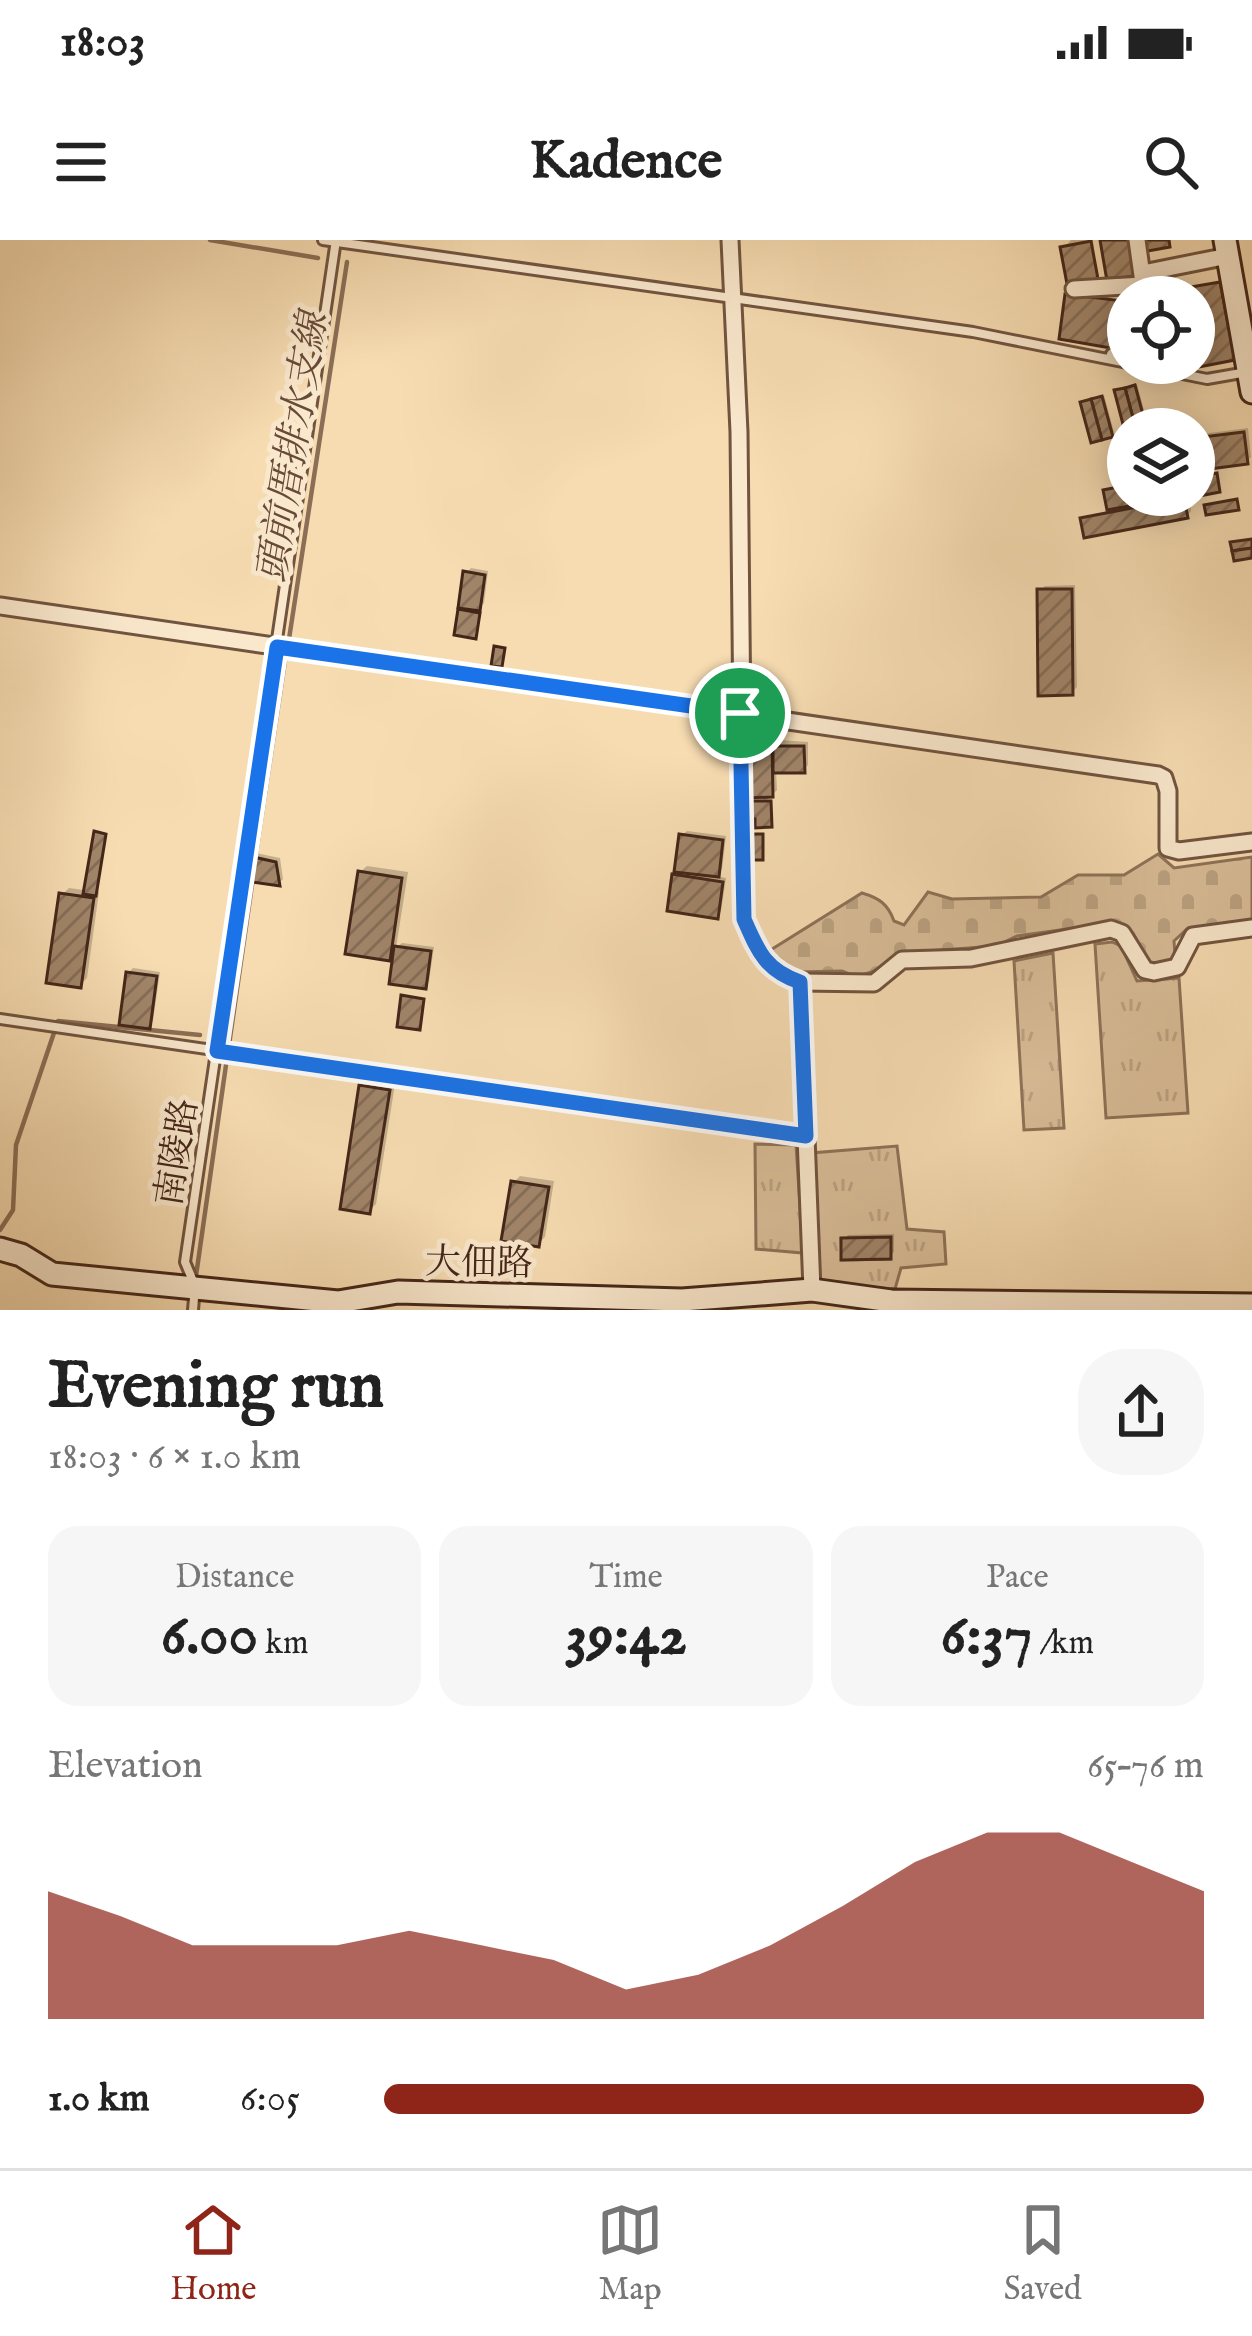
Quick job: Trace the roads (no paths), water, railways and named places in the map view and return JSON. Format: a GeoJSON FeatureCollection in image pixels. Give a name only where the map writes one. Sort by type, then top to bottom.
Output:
{"type":"FeatureCollection","features":[{"type":"Feature","properties":{"kind":"street"},"geometry":{"type":"LineString","coordinates":[[730,240],[740,432],[744,919],[757,949],[777,974],[800,982],[874,983],[902,960],[971,958],[1111,929],[1122,933],[1145,970],[1165,971],[1177,967],[1193,936],[1252,928]]}},
{"type":"Feature","properties":{"kind":"street"},"geometry":{"type":"LineString","coordinates":[[1136,240],[1142,276]]}},
{"type":"Feature","properties":{"kind":"street"},"geometry":{"type":"LineString","coordinates":[[1164,276],[1226,248],[1251,378]]}},
{"type":"Feature","properties":{"kind":"street"},"geometry":{"type":"LineString","coordinates":[[1074,289],[1107,287]]}},
{"type":"Feature","properties":{"kind":"street"},"geometry":{"type":"LineString","coordinates":[[0,606],[1158,775],[1168,791],[1168,848],[1252,842]]}},
{"type":"Feature","properties":{"kind":"street"},"geometry":{"type":"LineString","coordinates":[[800,982],[812,1290]]}},
{"type":"Feature","properties":{"kind":"street","name":"大佃路"},"geometry":{"type":"LineString","coordinates":[[0,1249],[21,1255],[52,1274],[338,1302],[398,1292],[484,1302],[682,1300],[812,1290],[891,1305],[1252,1305]]}},
{"type":"Feature","properties":{"kind":"lane"},"geometry":{"type":"LineString","coordinates":[[323,240],[973,332],[1207,379],[1251,378]]}},
{"type":"Feature","properties":{"kind":"lane","name":"南陵路"},"geometry":{"type":"LineString","coordinates":[[194,1310],[195,1286],[185,1262],[336,241]]}},
{"type":"Feature","properties":{"kind":"lane"},"geometry":{"type":"LineString","coordinates":[[0,1019],[806,1136]]}},
{"type":"Feature","properties":{"kind":"waterway","name":"頭前厝排水支線"},"geometry":{"type":"LineString","coordinates":[[210,240],[318,258]]}},
{"type":"Feature","properties":{"kind":"waterway","name":"頭前厝排水支線"},"geometry":{"type":"LineString","coordinates":[[289,639],[347,262]]}},
{"type":"Feature","properties":{"kind":"waterway","name":"頭前厝排水支線"},"geometry":{"type":"LineString","coordinates":[[255,861],[285,661]]}},
{"type":"Feature","properties":{"kind":"waterway","name":"頭前厝排水支線"},"geometry":{"type":"LineString","coordinates":[[229,1045],[253,878]]}},
{"type":"Feature","properties":{"kind":"waterway"},"geometry":{"type":"LineString","coordinates":[[0,1230],[13,1210],[16,1145],[58,1021],[200,1035]]}},
{"type":"Feature","properties":{"kind":"waterway","name":"頭前厝排水支線"},"geometry":{"type":"LineString","coordinates":[[196,1276],[226,1065]]}}]}
